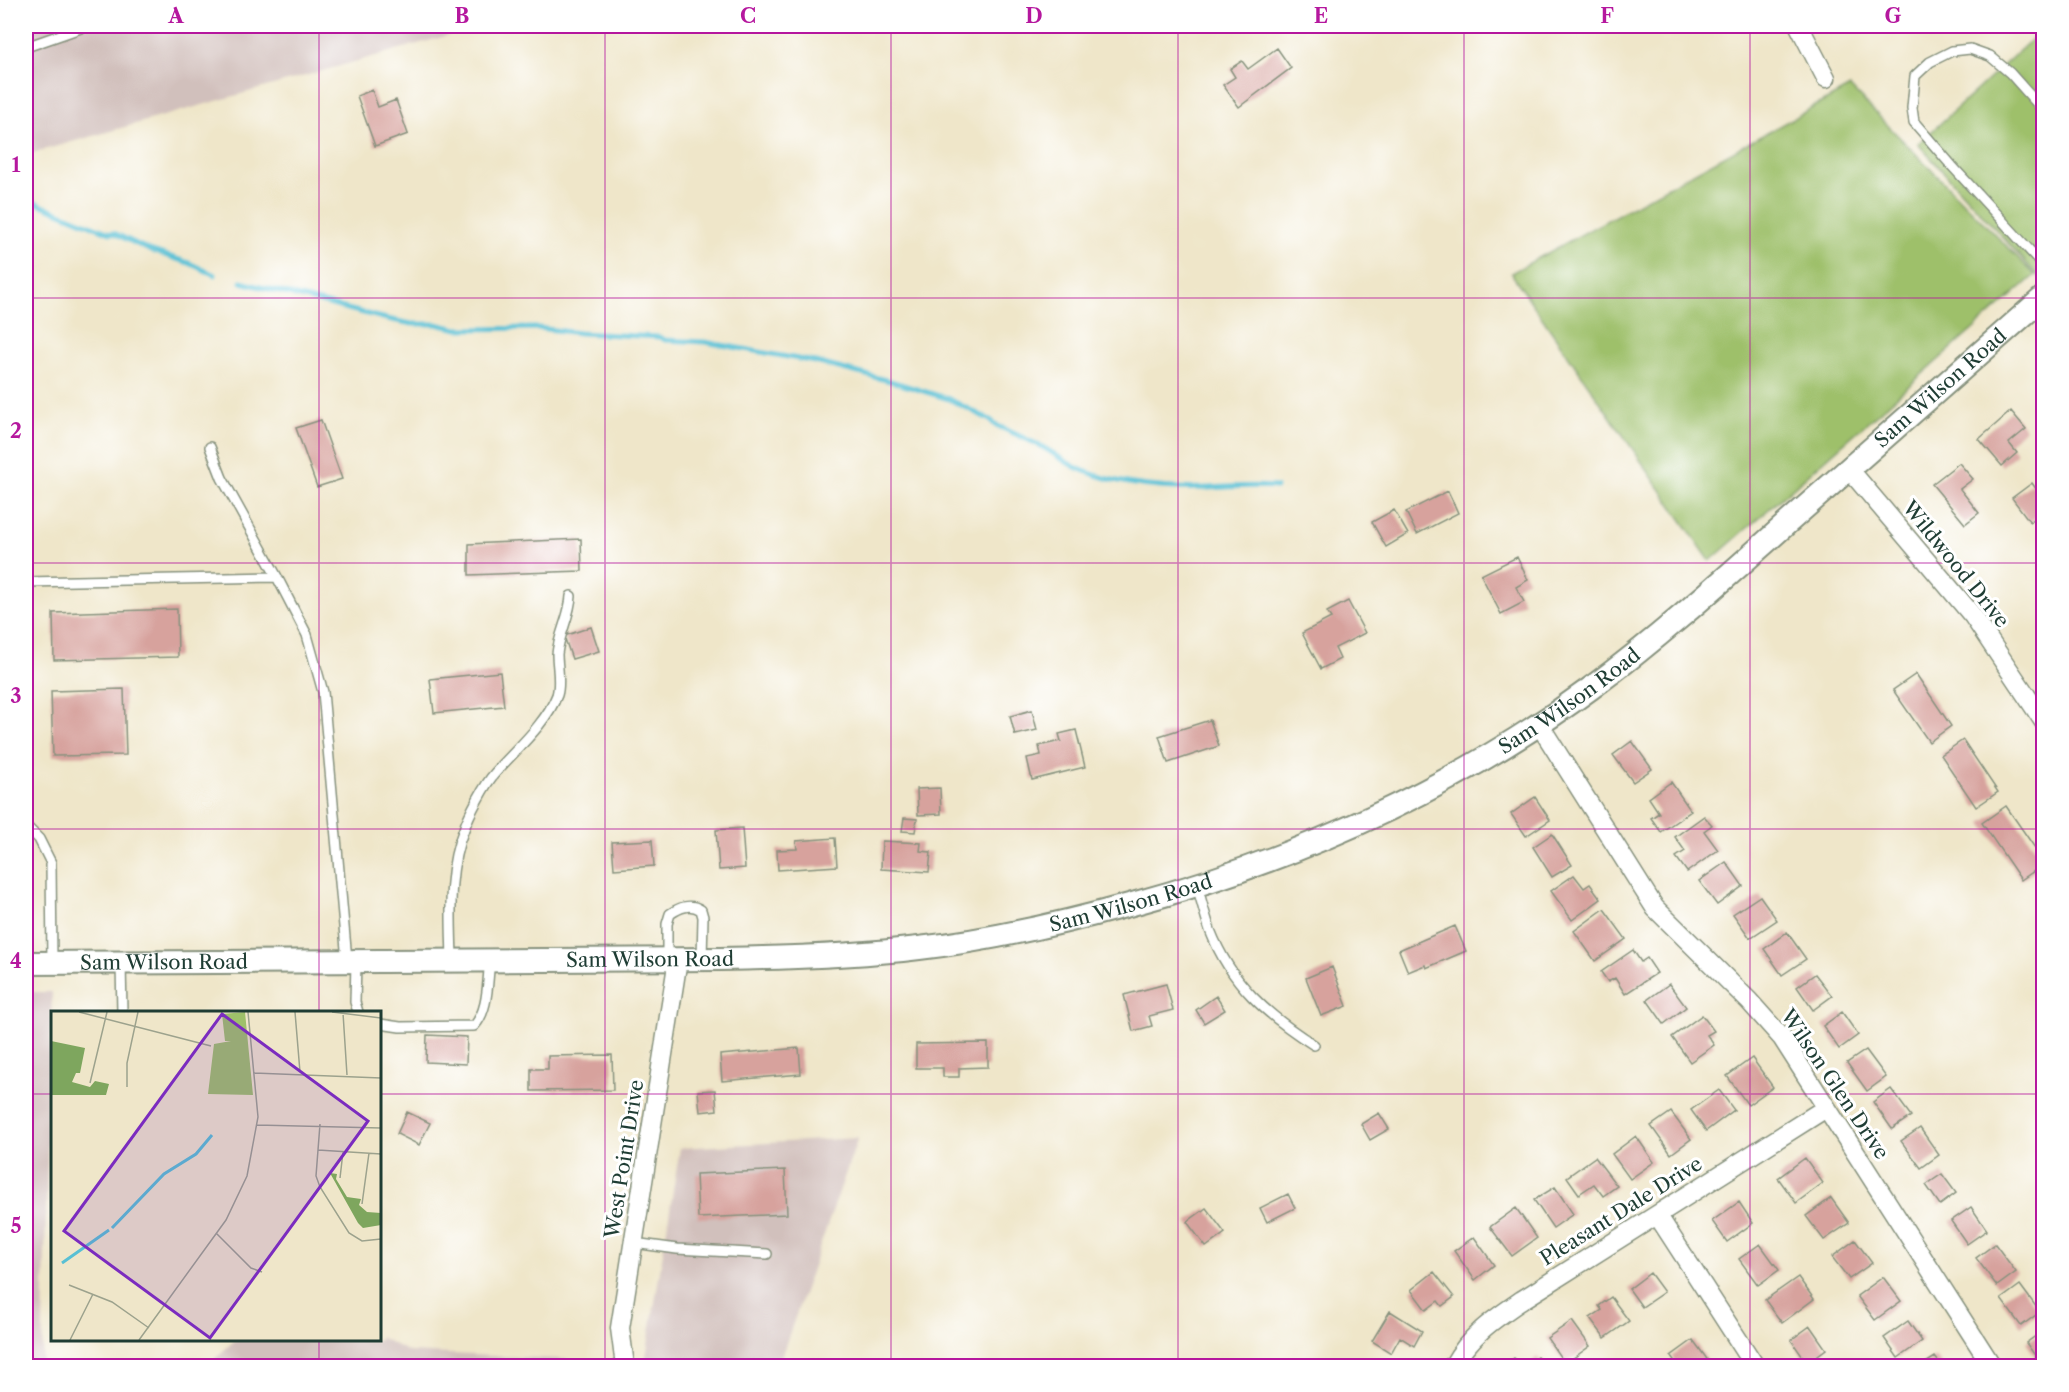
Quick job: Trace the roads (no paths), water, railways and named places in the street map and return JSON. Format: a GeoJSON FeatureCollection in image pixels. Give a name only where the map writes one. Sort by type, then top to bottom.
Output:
{"type":"FeatureCollection","features":[{"type":"Feature","properties":{"kind":"street"},"geometry":{"type":"LineString","coordinates":[[1800,26],[1826,78]]}},
{"type":"Feature","properties":{"kind":"street","name":"Sam Wilson Road"},"geometry":{"type":"LineString","coordinates":[[26,963],[813,957],[958,943],[1076,920],[1197,885],[1272,859],[1385,811],[1460,772],[1539,724],[1592,687],[1676,621],[2043,297]]}},
{"type":"Feature","properties":{"kind":"street","name":"Wildwood Drive"},"geometry":{"type":"LineString","coordinates":[[1849,469],[1973,616],[2043,722]]}},
{"type":"Feature","properties":{"kind":"street","name":"Wilson Glen Drive"},"geometry":{"type":"LineString","coordinates":[[1539,724],[1655,908],[1749,1001],[1782,1038],[1992,1366]]}},
{"type":"Feature","properties":{"kind":"street","name":"West Point Drive"},"geometry":{"type":"LineString","coordinates":[[625,1366],[620,1328],[673,959]]}},
{"type":"Feature","properties":{"kind":"street","name":"Pleasant Dale Drive"},"geometry":{"type":"LineString","coordinates":[[1453,1366],[1463,1348],[1491,1322],[1609,1244],[1658,1216],[1826,1108]]}},
{"type":"Feature","properties":{"kind":"street"},"geometry":{"type":"LineString","coordinates":[[1658,1216],[1755,1366]]}},
{"type":"Feature","properties":{"kind":"lane"},"geometry":{"type":"LineString","coordinates":[[26,47],[86,26]]}},
{"type":"Feature","properties":{"kind":"lane"},"geometry":{"type":"LineString","coordinates":[[2043,111],[2010,74],[1990,56],[1970,49],[1952,51],[1930,62],[1915,76],[1912,108],[1914,122],[2043,266]]}},
{"type":"Feature","properties":{"kind":"lane"},"geometry":{"type":"LineString","coordinates":[[210,447],[222,478],[308,635],[322,692],[358,1011]]}},
{"type":"Feature","properties":{"kind":"lane"},"geometry":{"type":"LineString","coordinates":[[26,582],[277,577]]}},
{"type":"Feature","properties":{"kind":"lane"},"geometry":{"type":"LineString","coordinates":[[452,960],[451,890],[455,857],[464,828],[492,775],[537,728],[558,693],[557,653],[562,628],[571,607],[571,596]]}},
{"type":"Feature","properties":{"kind":"lane"},"geometry":{"type":"LineString","coordinates":[[26,826],[39,839],[51,863],[52,963]]}},
{"type":"Feature","properties":{"kind":"lane"},"geometry":{"type":"LineString","coordinates":[[1197,885],[1210,930],[1241,985],[1281,1024],[1314,1045]]}},
{"type":"Feature","properties":{"kind":"lane"},"geometry":{"type":"LineString","coordinates":[[673,959],[667,924],[670,914],[685,906],[694,906],[701,910],[703,917],[702,959]]}},
{"type":"Feature","properties":{"kind":"lane"},"geometry":{"type":"LineString","coordinates":[[381,1024],[400,1027],[474,1026],[479,1020],[485,1003],[490,959]]}},
{"type":"Feature","properties":{"kind":"lane"},"geometry":{"type":"LineString","coordinates":[[121,963],[122,1011]]}},
{"type":"Feature","properties":{"kind":"lane"},"geometry":{"type":"LineString","coordinates":[[634,1243],[677,1249],[767,1254]]}},
{"type":"Feature","properties":{"kind":"waterway"},"geometry":{"type":"LineString","coordinates":[[26,199],[215,275]]}},
{"type":"Feature","properties":{"kind":"waterway"},"geometry":{"type":"LineString","coordinates":[[241,282],[412,324],[436,324],[458,329],[538,328],[580,333],[659,337],[665,340],[705,342],[815,362],[949,399],[1074,466],[1098,476],[1161,487],[1276,487]]}}]}
